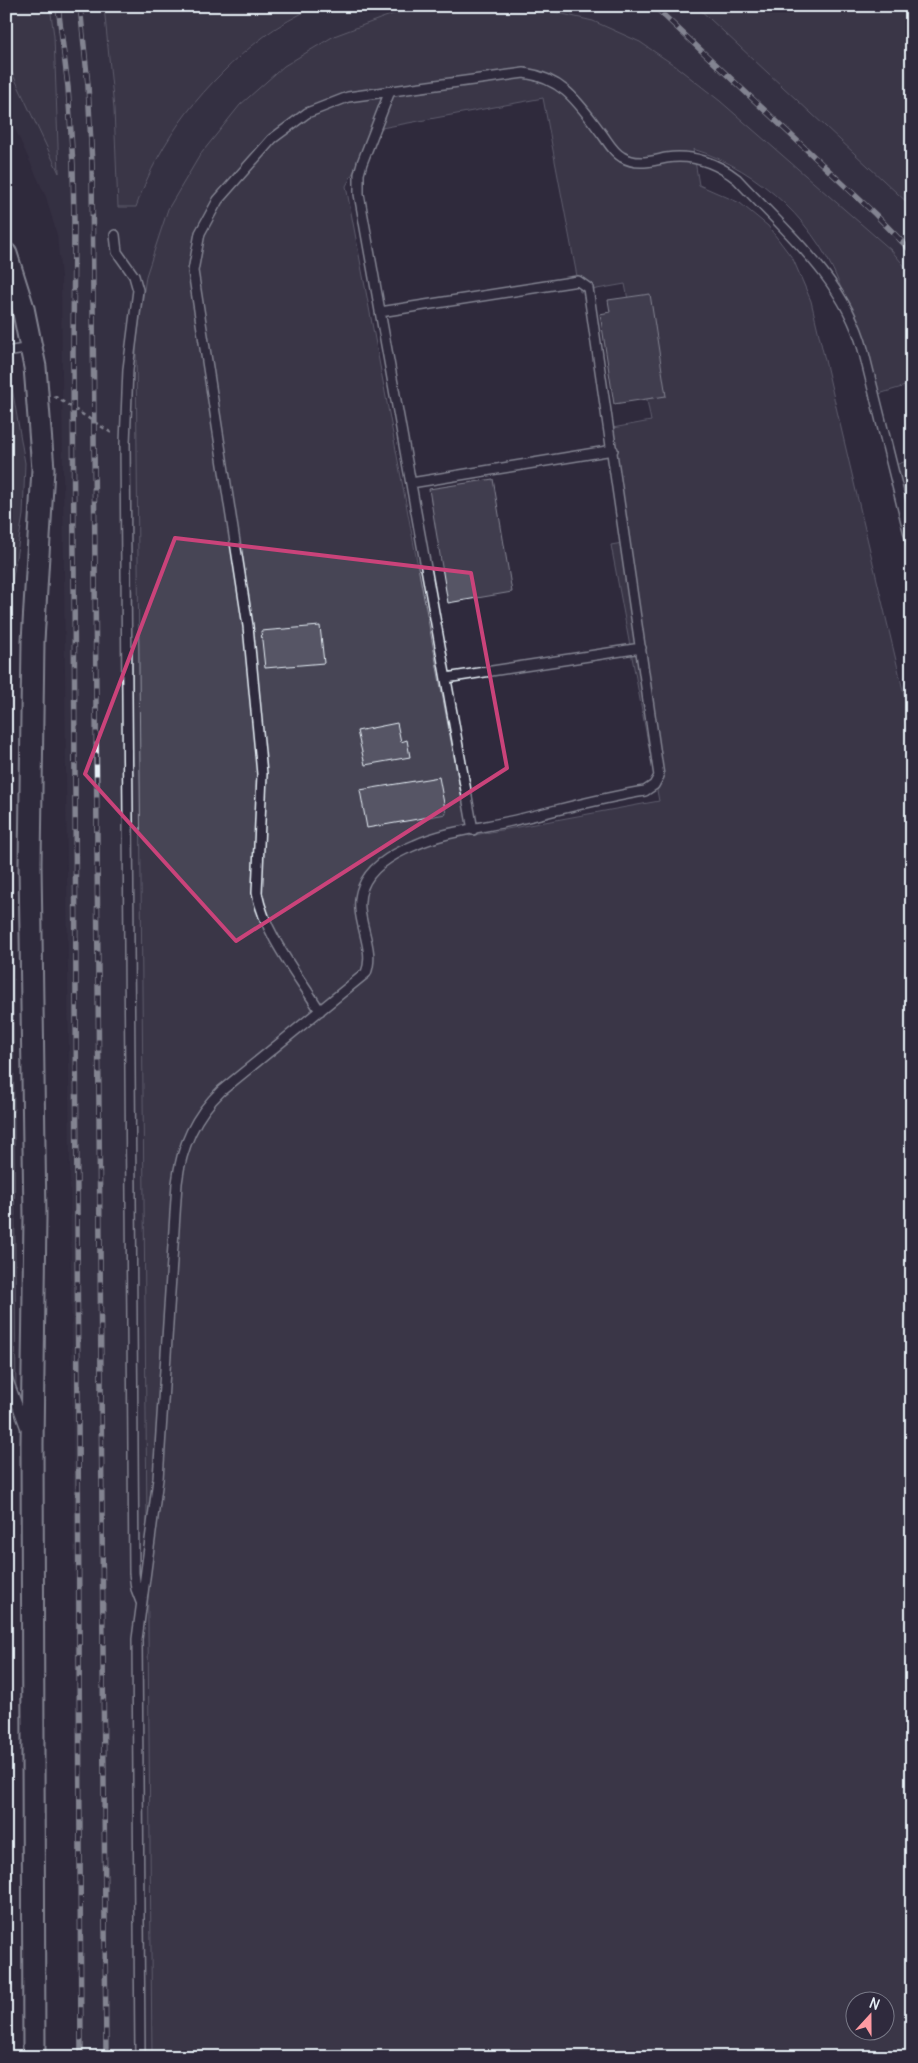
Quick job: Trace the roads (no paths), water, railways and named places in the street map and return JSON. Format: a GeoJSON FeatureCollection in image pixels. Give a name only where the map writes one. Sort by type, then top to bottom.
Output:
{"type":"FeatureCollection","features":[{"type":"Feature","properties":{"kind":"street"},"geometry":{"type":"LineString","coordinates":[[6,254],[11,287],[23,308],[31,348],[43,469],[34,641],[30,864],[35,1216],[32,1444],[34,2057]]}},
{"type":"Feature","properties":{"kind":"lane"},"geometry":{"type":"LineString","coordinates":[[320,1011],[270,930],[262,912],[257,893],[262,774],[254,676],[193,270],[196,245],[211,210],[272,139],[294,120],[320,106],[348,97],[524,73],[548,78],[568,91],[622,158],[641,163],[678,157],[699,159],[719,167],[737,179],[828,277],[853,318],[863,349],[912,546]]}},
{"type":"Feature","properties":{"kind":"lane"},"geometry":{"type":"LineString","coordinates":[[390,91],[362,163],[358,184],[473,830]]}},
{"type":"Feature","properties":{"kind":"lane"},"geometry":{"type":"LineString","coordinates":[[115,235],[117,252],[134,276],[138,290],[127,376],[125,443],[134,1573],[136,1589],[141,1602]]}},
{"type":"Feature","properties":{"kind":"lane"},"geometry":{"type":"LineString","coordinates":[[140,2057],[137,1639],[158,1479],[177,1183],[184,1149],[194,1125],[214,1097],[227,1084],[362,978],[368,967],[368,956],[359,907],[362,888],[372,872],[399,853],[415,845],[473,830],[645,792],[654,785],[659,771],[590,292],[578,280],[380,312]]}},
{"type":"Feature","properties":{"kind":"lane"},"geometry":{"type":"LineString","coordinates":[[6,352],[31,348]]}},
{"type":"Feature","properties":{"kind":"lane"},"geometry":{"type":"LineString","coordinates":[[411,483],[613,450]]}},
{"type":"Feature","properties":{"kind":"lane"},"geometry":{"type":"LineString","coordinates":[[446,678],[641,648]]}},
{"type":"Feature","properties":{"kind":"lane"},"geometry":{"type":"LineString","coordinates":[[6,1375],[32,1444]]}},
{"type":"Feature","properties":{"kind":"railway"},"geometry":{"type":"LineString","coordinates":[[58,6],[68,87],[73,165],[74,224],[81,2057]]}},
{"type":"Feature","properties":{"kind":"railway"},"geometry":{"type":"LineString","coordinates":[[80,6],[88,85],[92,165],[106,2057]]}},
{"type":"Feature","properties":{"kind":"railway"},"geometry":{"type":"LineString","coordinates":[[654,6],[875,214],[912,252]]}}]}
